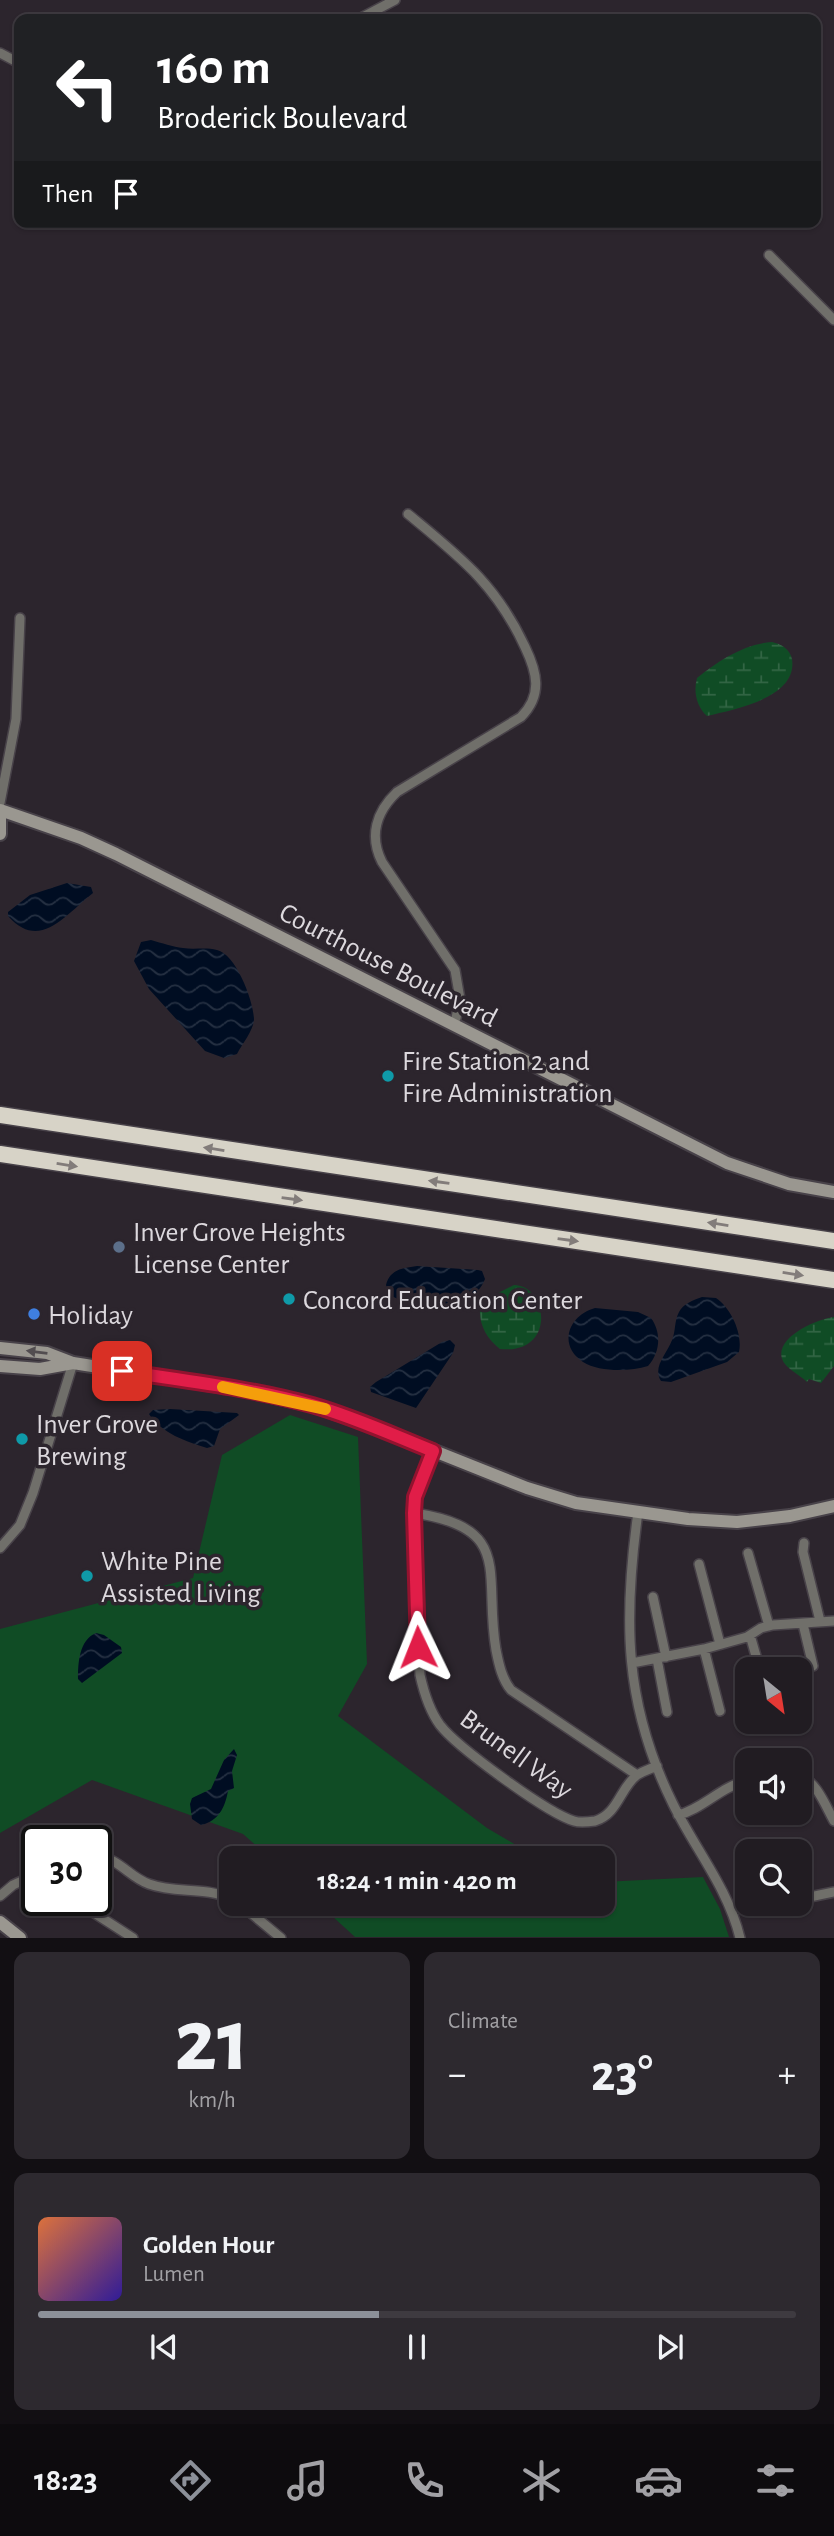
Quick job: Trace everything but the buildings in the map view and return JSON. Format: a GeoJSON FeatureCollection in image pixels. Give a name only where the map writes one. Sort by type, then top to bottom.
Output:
{"type":"FeatureCollection","features":[{"type":"Feature","properties":{"kind":"highway"},"geometry":{"type":"LineString","coordinates":[[0,1115],[834,1241]]}},
{"type":"Feature","properties":{"kind":"highway"},"geometry":{"type":"LineString","coordinates":[[0,1154],[834,1280]]}},
{"type":"Feature","properties":{"kind":"street"},"geometry":{"type":"LineString","coordinates":[[368,14],[395,0]]}},
{"type":"Feature","properties":{"kind":"street"},"geometry":{"type":"LineString","coordinates":[[769,256],[834,320]]}},
{"type":"Feature","properties":{"kind":"street"},"geometry":{"type":"LineString","coordinates":[[408,514],[467,563],[492,590],[513,621],[536,675],[533,700],[521,717],[397,792],[385,805],[377,821],[376,845],[382,862],[455,970],[460,999],[452,1024]]}},
{"type":"Feature","properties":{"kind":"street"},"geometry":{"type":"LineString","coordinates":[[0,803],[16,719],[20,618]]}},
{"type":"Feature","properties":{"kind":"street","name":"Courthouse Boulevard"},"geometry":{"type":"LineString","coordinates":[[0,810],[81,838],[116,854],[727,1163],[789,1184],[834,1192]]}},
{"type":"Feature","properties":{"kind":"street"},"geometry":{"type":"LineString","coordinates":[[0,819],[0,834]]}},
{"type":"Feature","properties":{"kind":"street"},"geometry":{"type":"LineString","coordinates":[[0,1348],[47,1353],[73,1363],[244,1390],[300,1402],[347,1416],[543,1494],[576,1503],[737,1522],[771,1519],[834,1506]]}},
{"type":"Feature","properties":{"kind":"street"},"geometry":{"type":"LineString","coordinates":[[0,1366],[40,1369],[73,1363]]}},
{"type":"Feature","properties":{"kind":"street"},"geometry":{"type":"LineString","coordinates":[[0,1548],[20,1525],[33,1493],[73,1363]]}},
{"type":"Feature","properties":{"kind":"street","name":"Brunell Way"},"geometry":{"type":"LineString","coordinates":[[433,1451],[415,1497],[414,1513],[420,1675],[431,1709],[448,1734],[531,1796],[575,1821],[587,1822],[604,1817],[637,1775],[657,1766]]}},
{"type":"Feature","properties":{"kind":"street"},"geometry":{"type":"LineString","coordinates":[[638,1512],[628,1606],[632,1663],[640,1711],[657,1766],[678,1815],[732,1909],[740,1937]]}},
{"type":"Feature","properties":{"kind":"street"},"geometry":{"type":"LineString","coordinates":[[414,1513],[466,1528],[484,1544],[489,1560],[492,1621],[497,1654],[503,1679],[511,1690],[637,1775]]}},
{"type":"Feature","properties":{"kind":"street"},"geometry":{"type":"LineString","coordinates":[[804,1543],[803,1552],[820,1621]]}},
{"type":"Feature","properties":{"kind":"street"},"geometry":{"type":"LineString","coordinates":[[748,1553],[769,1626]]}},
{"type":"Feature","properties":{"kind":"street"},"geometry":{"type":"LineString","coordinates":[[699,1564],[720,1644]]}},
{"type":"Feature","properties":{"kind":"street"},"geometry":{"type":"LineString","coordinates":[[653,1597],[667,1712]]}},
{"type":"Feature","properties":{"kind":"street"},"geometry":{"type":"LineString","coordinates":[[632,1663],[704,1649],[787,1622],[803,1624],[834,1621]]}},
{"type":"Feature","properties":{"kind":"street"},"geometry":{"type":"LineString","coordinates":[[803,1624],[813,1666]]}},
{"type":"Feature","properties":{"kind":"street"},"geometry":{"type":"LineString","coordinates":[[750,1635],[756,1657]]}},
{"type":"Feature","properties":{"kind":"street"},"geometry":{"type":"LineString","coordinates":[[704,1649],[720,1711]]}},
{"type":"Feature","properties":{"kind":"street"},"geometry":{"type":"LineString","coordinates":[[678,1815],[735,1784]]}},
{"type":"Feature","properties":{"kind":"street"},"geometry":{"type":"LineString","coordinates":[[812,1784],[834,1821]]}},
{"type":"Feature","properties":{"kind":"street"},"geometry":{"type":"LineString","coordinates":[[112,1861],[149,1884],[166,1889],[219,1893]]}},
{"type":"Feature","properties":{"kind":"street"},"geometry":{"type":"LineString","coordinates":[[0,1896],[21,1881]]}},
{"type":"Feature","properties":{"kind":"street"},"geometry":{"type":"LineString","coordinates":[[812,1897],[834,1892]]}},
{"type":"Feature","properties":{"kind":"street"},"geometry":{"type":"LineString","coordinates":[[100,1916],[133,1937]]}},
{"type":"Feature","properties":{"kind":"street"},"geometry":{"type":"LineString","coordinates":[[255,1916],[281,1937]]}},
{"type":"Feature","properties":{"kind":"street"},"geometry":{"type":"LineString","coordinates":[[0,1922],[20,1937]]}},
{"type":"Feature","properties":{"kind":"green space"},"geometry":{"type":"Polygon","coordinates":[[[772,642],[785,648],[791,655],[791,672],[785,683],[762,700],[707,716],[697,699],[697,678],[732,654],[751,646],[772,642]]]}},
{"type":"Feature","properties":{"kind":"green space"},"geometry":{"type":"Polygon","coordinates":[[[514,1285],[526,1288],[534,1296],[540,1307],[541,1320],[538,1332],[531,1342],[518,1348],[500,1349],[485,1331],[480,1309],[494,1295],[514,1285]]]}},
{"type":"Feature","properties":{"kind":"green space"},"geometry":{"type":"Polygon","coordinates":[[[834,1317],[834,1366],[821,1383],[809,1379],[807,1382],[782,1359],[785,1343],[808,1325],[834,1317]]]}},
{"type":"Feature","properties":{"kind":"green space"},"geometry":{"type":"Polygon","coordinates":[[[290,1415],[358,1437],[367,1664],[338,1716],[487,1828],[518,1846],[256,1846],[243,1834],[92,1780],[0,1833],[0,1629],[193,1578],[222,1455],[290,1415]]]}},
{"type":"Feature","properties":{"kind":"green space"},"geometry":{"type":"Polygon","coordinates":[[[703,1877],[720,1909],[729,1937],[355,1937],[332,1916],[615,1916],[615,1881],[703,1877]]]}},
{"type":"Feature","properties":{"kind":"water"},"geometry":{"type":"Polygon","coordinates":[[[67,883],[91,887],[93,893],[52,926],[31,931],[8,916],[8,912],[30,895],[67,883]]]}},
{"type":"Feature","properties":{"kind":"water"},"geometry":{"type":"Polygon","coordinates":[[[151,940],[191,949],[217,950],[231,960],[243,980],[254,1020],[250,1033],[237,1054],[224,1058],[205,1051],[149,989],[134,961],[141,942],[151,940]]]}},
{"type":"Feature","properties":{"kind":"water"},"geometry":{"type":"Polygon","coordinates":[[[417,1266],[478,1270],[482,1271],[485,1279],[478,1291],[456,1305],[413,1305],[389,1294],[386,1285],[394,1272],[417,1266]]]}},
{"type":"Feature","properties":{"kind":"water"},"geometry":{"type":"Polygon","coordinates":[[[702,1297],[716,1298],[726,1308],[735,1322],[739,1352],[727,1362],[671,1382],[661,1381],[659,1366],[672,1340],[679,1312],[692,1301],[702,1297]]]}},
{"type":"Feature","properties":{"kind":"water"},"geometry":{"type":"Polygon","coordinates":[[[595,1308],[638,1312],[651,1318],[657,1330],[658,1343],[648,1366],[623,1370],[606,1369],[583,1362],[575,1355],[570,1347],[570,1331],[578,1317],[595,1308]]]}},
{"type":"Feature","properties":{"kind":"water"},"geometry":{"type":"Polygon","coordinates":[[[450,1340],[455,1345],[453,1353],[416,1408],[371,1392],[370,1387],[376,1382],[442,1342],[450,1340]]]}},
{"type":"Feature","properties":{"kind":"water"},"geometry":{"type":"Polygon","coordinates":[[[153,1410],[239,1415],[220,1429],[214,1446],[207,1448],[167,1432],[149,1414],[153,1410]]]}},
{"type":"Feature","properties":{"kind":"water"},"geometry":{"type":"Polygon","coordinates":[[[96,1633],[104,1635],[121,1647],[122,1653],[82,1683],[78,1679],[81,1653],[86,1641],[96,1633]]]}},
{"type":"Feature","properties":{"kind":"water"},"geometry":{"type":"Polygon","coordinates":[[[234,1749],[237,1755],[232,1771],[234,1788],[228,1791],[217,1817],[201,1825],[192,1819],[192,1798],[211,1789],[224,1760],[234,1749]]]}},
{"type":"Feature","properties":{"kind":"slow traffic"},"geometry":{"type":"LineString","coordinates":[[223,1387],[325,1409]]}},
{"type":"Feature","properties":{"kind":"place","name":"Fire Station 2 and Fire Administration"},"geometry":{"type":"Point","coordinates":[388,1076]}},
{"type":"Feature","properties":{"kind":"place","name":"Inver Grove Heights License Center"},"geometry":{"type":"Point","coordinates":[119,1247]}},
{"type":"Feature","properties":{"kind":"place","name":"Concord Education Center"},"geometry":{"type":"Point","coordinates":[289,1299]}},
{"type":"Feature","properties":{"kind":"place","name":"Holiday"},"geometry":{"type":"Point","coordinates":[34,1314]}},
{"type":"Feature","properties":{"kind":"place","name":"Inver Grove Brewing"},"geometry":{"type":"Point","coordinates":[22,1439]}},
{"type":"Feature","properties":{"kind":"place","name":"White Pine Assisted Living"},"geometry":{"type":"Point","coordinates":[87,1576]}},
{"type":"Feature","properties":{"kind":"route"},"geometry":{"type":"LineString","coordinates":[[122,1371],[244,1390],[300,1402],[347,1416],[433,1451],[415,1497],[418,1647]]}}]}
